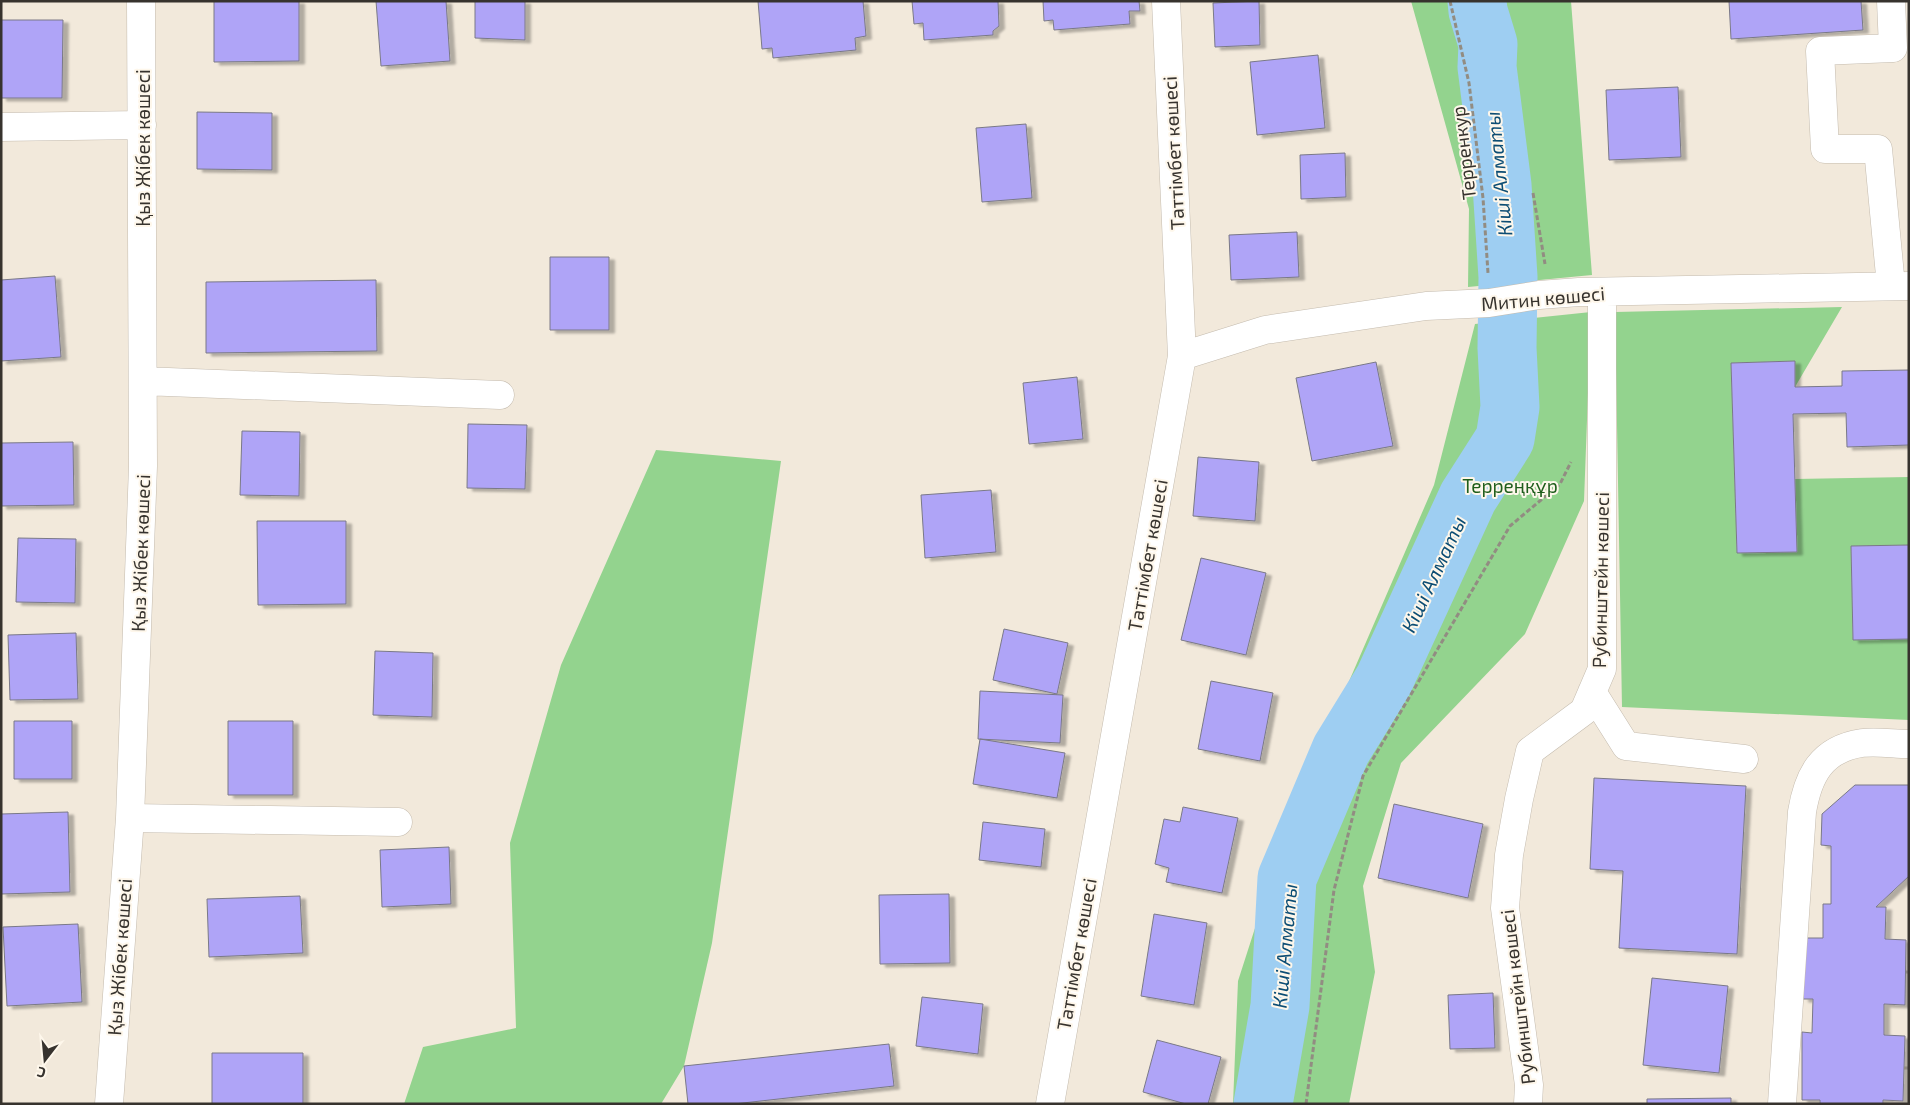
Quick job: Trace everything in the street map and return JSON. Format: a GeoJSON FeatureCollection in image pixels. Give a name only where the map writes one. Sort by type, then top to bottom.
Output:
{"type":"FeatureCollection","features":[{"type":"Feature","properties":{"kind":"street","name":"Қыз Жібек көшесі"},"geometry":{"type":"LineString","coordinates":[[109,1104],[130,818],[143,466],[141,1]]}},
{"type":"Feature","properties":{"kind":"street","name":"Таттімбет көшесі"},"geometry":{"type":"LineString","coordinates":[[1050,1104],[1182,356],[1166,1]]}},
{"type":"Feature","properties":{"kind":"street"},"geometry":{"type":"LineString","coordinates":[[1891,1],[1893,48],[1820,51],[1825,149],[1878,149],[1900,286]]}},
{"type":"Feature","properties":{"kind":"street"},"geometry":{"type":"LineString","coordinates":[[1,127],[142,125]]}},
{"type":"Feature","properties":{"kind":"street","name":"Митин көшесі"},"geometry":{"type":"LineString","coordinates":[[1182,356],[1265,330],[1426,306],[1489,303],[1545,294],[1900,286]]}},
{"type":"Feature","properties":{"kind":"street","name":"Рубинштейн көшесі"},"geometry":{"type":"LineString","coordinates":[[1528,1104],[1529,1085],[1505,908],[1509,855],[1530,751],[1584,711],[1602,669],[1602,292]]}},
{"type":"Feature","properties":{"kind":"street"},"geometry":{"type":"LineString","coordinates":[[143,381],[500,395]]}},
{"type":"Feature","properties":{"kind":"street"},"geometry":{"type":"LineString","coordinates":[[1592,692],[1626,746],[1744,759]]}},
{"type":"Feature","properties":{"kind":"street"},"geometry":{"type":"LineString","coordinates":[[1782,1104],[1802,812],[1806,787],[1817,766],[1834,752],[1862,743],[1909,744]]}},
{"type":"Feature","properties":{"kind":"street"},"geometry":{"type":"LineString","coordinates":[[130,818],[398,822]]}},
{"type":"Feature","properties":{"kind":"path","name":"Терренкур"},"geometry":{"type":"LineString","coordinates":[[1450,1],[1469,83],[1483,198],[1489,303]]}},
{"type":"Feature","properties":{"kind":"path"},"geometry":{"type":"LineString","coordinates":[[1533,193],[1548,286],[1545,294]]}},
{"type":"Feature","properties":{"kind":"path"},"geometry":{"type":"LineString","coordinates":[[1306,1104],[1334,890],[1363,776],[1510,526],[1560,484],[1573,458]]}},
{"type":"Feature","properties":{"kind":"green space"},"geometry":{"type":"Polygon","coordinates":[[[1411,1],[1571,1],[1592,275],[1468,287],[1469,209],[1411,1]]]}},
{"type":"Feature","properties":{"kind":"green space"},"geometry":{"type":"Polygon","coordinates":[[[1842,307],[1795,387],[1794,361],[1731,363],[1737,553],[1797,551],[1795,479],[1909,477],[1909,545],[1851,547],[1853,640],[1909,639],[1909,720],[1622,707],[1615,312],[1842,307]]]}},
{"type":"Feature","properties":{"kind":"green space","name":"Терреңқұр"},"geometry":{"type":"Polygon","coordinates":[[[1591,312],[1584,501],[1525,634],[1401,763],[1363,886],[1375,972],[1349,1104],[1233,1104],[1238,981],[1292,813],[1434,485],[1475,324],[1591,312]]]}},
{"type":"Feature","properties":{"kind":"green space"},"geometry":{"type":"Polygon","coordinates":[[[656,450],[781,461],[712,943],[684,1066],[661,1104],[404,1104],[423,1047],[516,1028],[510,843],[561,665],[656,450]]]}},
{"type":"Feature","properties":{"kind":"building"},"geometry":{"type":"Polygon","coordinates":[[[214,1],[299,1],[299,61],[214,62],[214,1]]]}},
{"type":"Feature","properties":{"kind":"building"},"geometry":{"type":"Polygon","coordinates":[[[376,1],[446,1],[450,61],[381,66],[376,1]]]}},
{"type":"Feature","properties":{"kind":"building"},"geometry":{"type":"Polygon","coordinates":[[[475,1],[525,1],[525,40],[475,38],[475,1]]]}},
{"type":"Feature","properties":{"kind":"building"},"geometry":{"type":"Polygon","coordinates":[[[758,1],[863,1],[866,36],[855,38],[856,50],[773,58],[772,48],[762,49],[758,1]]]}},
{"type":"Feature","properties":{"kind":"building"},"geometry":{"type":"Polygon","coordinates":[[[912,1],[998,1],[999,26],[993,31],[993,35],[924,40],[923,23],[914,24],[912,1]]]}},
{"type":"Feature","properties":{"kind":"building"},"geometry":{"type":"Polygon","coordinates":[[[1043,1],[1139,1],[1140,11],[1129,11],[1130,24],[1054,30],[1053,20],[1044,21],[1043,1]]]}},
{"type":"Feature","properties":{"kind":"building"},"geometry":{"type":"Polygon","coordinates":[[[1259,1],[1260,45],[1215,47],[1213,3],[1259,1]]]}},
{"type":"Feature","properties":{"kind":"building"},"geometry":{"type":"Polygon","coordinates":[[[1729,1],[1861,1],[1863,30],[1731,39],[1729,1]]]}},
{"type":"Feature","properties":{"kind":"building"},"geometry":{"type":"Polygon","coordinates":[[[1,20],[63,20],[62,98],[1,98],[1,20]]]}},
{"type":"Feature","properties":{"kind":"building"},"geometry":{"type":"Polygon","coordinates":[[[1318,55],[1325,128],[1257,135],[1250,62],[1318,55]]]}},
{"type":"Feature","properties":{"kind":"building"},"geometry":{"type":"Polygon","coordinates":[[[1678,87],[1681,157],[1609,160],[1606,90],[1678,87]]]}},
{"type":"Feature","properties":{"kind":"building"},"geometry":{"type":"Polygon","coordinates":[[[197,112],[272,113],[272,170],[197,169],[197,112]]]}},
{"type":"Feature","properties":{"kind":"building"},"geometry":{"type":"Polygon","coordinates":[[[1026,124],[1032,198],[982,202],[976,128],[1026,124]]]}},
{"type":"Feature","properties":{"kind":"building"},"geometry":{"type":"Polygon","coordinates":[[[1345,153],[1346,197],[1301,199],[1300,155],[1345,153]]]}},
{"type":"Feature","properties":{"kind":"building"},"geometry":{"type":"Polygon","coordinates":[[[1297,232],[1299,277],[1231,280],[1229,235],[1297,232]]]}},
{"type":"Feature","properties":{"kind":"building"},"geometry":{"type":"Polygon","coordinates":[[[550,257],[609,257],[609,330],[550,330],[550,257]]]}},
{"type":"Feature","properties":{"kind":"building"},"geometry":{"type":"Polygon","coordinates":[[[55,276],[61,357],[1,361],[1,280],[55,276]]]}},
{"type":"Feature","properties":{"kind":"building"},"geometry":{"type":"Polygon","coordinates":[[[376,280],[377,351],[206,353],[206,282],[376,280]]]}},
{"type":"Feature","properties":{"kind":"building"},"geometry":{"type":"Polygon","coordinates":[[[1795,361],[1795,387],[1842,386],[1842,371],[1909,370],[1909,445],[1847,447],[1846,413],[1793,414],[1797,552],[1737,553],[1731,363],[1795,361]]]}},
{"type":"Feature","properties":{"kind":"building"},"geometry":{"type":"Polygon","coordinates":[[[1376,362],[1393,446],[1312,461],[1296,378],[1376,362]]]}},
{"type":"Feature","properties":{"kind":"building"},"geometry":{"type":"Polygon","coordinates":[[[1077,377],[1083,439],[1029,444],[1023,383],[1077,377]]]}},
{"type":"Feature","properties":{"kind":"building"},"geometry":{"type":"Polygon","coordinates":[[[468,424],[527,425],[525,489],[467,488],[468,424]]]}},
{"type":"Feature","properties":{"kind":"building"},"geometry":{"type":"Polygon","coordinates":[[[242,431],[300,432],[299,496],[240,495],[242,431]]]}},
{"type":"Feature","properties":{"kind":"building"},"geometry":{"type":"Polygon","coordinates":[[[73,442],[74,505],[1,506],[1,443],[73,442]]]}},
{"type":"Feature","properties":{"kind":"building"},"geometry":{"type":"Polygon","coordinates":[[[1198,457],[1259,462],[1255,521],[1193,516],[1198,457]]]}},
{"type":"Feature","properties":{"kind":"building"},"geometry":{"type":"Polygon","coordinates":[[[991,490],[996,552],[925,558],[921,495],[991,490]]]}},
{"type":"Feature","properties":{"kind":"building"},"geometry":{"type":"Polygon","coordinates":[[[257,521],[346,521],[346,604],[258,605],[257,521]]]}},
{"type":"Feature","properties":{"kind":"building"},"geometry":{"type":"Polygon","coordinates":[[[18,538],[76,539],[75,603],[16,602],[18,538]]]}},
{"type":"Feature","properties":{"kind":"building"},"geometry":{"type":"Polygon","coordinates":[[[1909,545],[1909,639],[1853,640],[1851,546],[1909,545]]]}},
{"type":"Feature","properties":{"kind":"building"},"geometry":{"type":"Polygon","coordinates":[[[1201,558],[1266,573],[1246,655],[1181,640],[1201,558]]]}},
{"type":"Feature","properties":{"kind":"building"},"geometry":{"type":"Polygon","coordinates":[[[1004,629],[1068,643],[1057,694],[993,680],[1004,629]]]}},
{"type":"Feature","properties":{"kind":"building"},"geometry":{"type":"Polygon","coordinates":[[[76,633],[78,699],[10,700],[8,635],[76,633]]]}},
{"type":"Feature","properties":{"kind":"building"},"geometry":{"type":"Polygon","coordinates":[[[375,651],[433,653],[432,717],[373,715],[375,651]]]}},
{"type":"Feature","properties":{"kind":"building"},"geometry":{"type":"Polygon","coordinates":[[[1211,681],[1273,693],[1260,761],[1198,749],[1211,681]]]}},
{"type":"Feature","properties":{"kind":"building"},"geometry":{"type":"Polygon","coordinates":[[[980,691],[1063,695],[1060,743],[978,739],[980,691]]]}},
{"type":"Feature","properties":{"kind":"building"},"geometry":{"type":"Polygon","coordinates":[[[14,721],[72,721],[72,779],[14,779],[14,721]]]}},
{"type":"Feature","properties":{"kind":"building"},"geometry":{"type":"Polygon","coordinates":[[[228,721],[293,721],[293,795],[228,795],[228,721]]]}},
{"type":"Feature","properties":{"kind":"building"},"geometry":{"type":"Polygon","coordinates":[[[980,739],[1065,753],[1057,798],[973,784],[980,739]]]}},
{"type":"Feature","properties":{"kind":"building"},"geometry":{"type":"Polygon","coordinates":[[[1594,778],[1746,786],[1737,954],[1619,948],[1623,871],[1590,869],[1594,778]]]}},
{"type":"Feature","properties":{"kind":"building"},"geometry":{"type":"Polygon","coordinates":[[[1855,785],[1909,785],[1909,876],[1876,907],[1886,907],[1885,939],[1906,940],[1905,1005],[1884,1004],[1884,1035],[1905,1036],[1903,1101],[1883,1100],[1883,1104],[1820,1104],[1820,1100],[1802,1100],[1802,1032],[1812,1033],[1813,999],[1803,999],[1805,938],[1823,938],[1823,904],[1831,904],[1831,846],[1821,845],[1822,814],[1855,785]]]}},
{"type":"Feature","properties":{"kind":"building"},"geometry":{"type":"Polygon","coordinates":[[[1394,804],[1483,824],[1468,898],[1378,878],[1394,804]]]}},
{"type":"Feature","properties":{"kind":"building"},"geometry":{"type":"Polygon","coordinates":[[[1183,807],[1238,818],[1222,893],[1166,882],[1169,868],[1155,864],[1164,819],[1180,822],[1183,807]]]}},
{"type":"Feature","properties":{"kind":"building"},"geometry":{"type":"Polygon","coordinates":[[[68,812],[70,892],[1,894],[1,814],[68,812]]]}},
{"type":"Feature","properties":{"kind":"building"},"geometry":{"type":"Polygon","coordinates":[[[983,822],[1045,829],[1041,867],[979,860],[983,822]]]}},
{"type":"Feature","properties":{"kind":"building"},"geometry":{"type":"Polygon","coordinates":[[[449,847],[451,904],[382,907],[380,850],[449,847]]]}},
{"type":"Feature","properties":{"kind":"building"},"geometry":{"type":"Polygon","coordinates":[[[949,894],[950,963],[880,964],[879,895],[949,894]]]}},
{"type":"Feature","properties":{"kind":"building"},"geometry":{"type":"Polygon","coordinates":[[[300,896],[303,953],[209,957],[207,899],[300,896]]]}},
{"type":"Feature","properties":{"kind":"building"},"geometry":{"type":"Polygon","coordinates":[[[1154,914],[1207,923],[1194,1005],[1141,996],[1154,914]]]}},
{"type":"Feature","properties":{"kind":"building"},"geometry":{"type":"Polygon","coordinates":[[[78,924],[82,1002],[7,1006],[3,927],[78,924]]]}},
{"type":"Feature","properties":{"kind":"building"},"geometry":{"type":"Polygon","coordinates":[[[1652,978],[1728,986],[1719,1073],[1643,1065],[1652,978]]]}},
{"type":"Feature","properties":{"kind":"building"},"geometry":{"type":"Polygon","coordinates":[[[1493,993],[1495,1048],[1450,1049],[1448,995],[1493,993]]]}},
{"type":"Feature","properties":{"kind":"building"},"geometry":{"type":"Polygon","coordinates":[[[922,997],[983,1004],[978,1054],[916,1046],[922,997]]]}},
{"type":"Feature","properties":{"kind":"building"},"geometry":{"type":"Polygon","coordinates":[[[1157,1040],[1221,1057],[1208,1104],[1186,1104],[1143,1092],[1157,1040]]]}},
{"type":"Feature","properties":{"kind":"building"},"geometry":{"type":"Polygon","coordinates":[[[889,1044],[894,1086],[734,1104],[688,1104],[684,1066],[889,1044]]]}},
{"type":"Feature","properties":{"kind":"building"},"geometry":{"type":"Polygon","coordinates":[[[212,1053],[303,1053],[303,1104],[212,1104],[212,1053]]]}},
{"type":"Feature","properties":{"kind":"building"},"geometry":{"type":"Polygon","coordinates":[[[1731,1098],[1731,1104],[1647,1104],[1647,1099],[1731,1098]]]}},
{"type":"Feature","properties":{"kind":"waterway","name":"Кіші Алматы"},"geometry":{"type":"LineString","coordinates":[[1263,1104],[1280,1006],[1287,878],[1341,750],[1384,680],[1468,497],[1505,439],[1510,407],[1507,348],[1508,277],[1502,185],[1487,67],[1488,44],[1478,11],[1477,1]]}}]}
